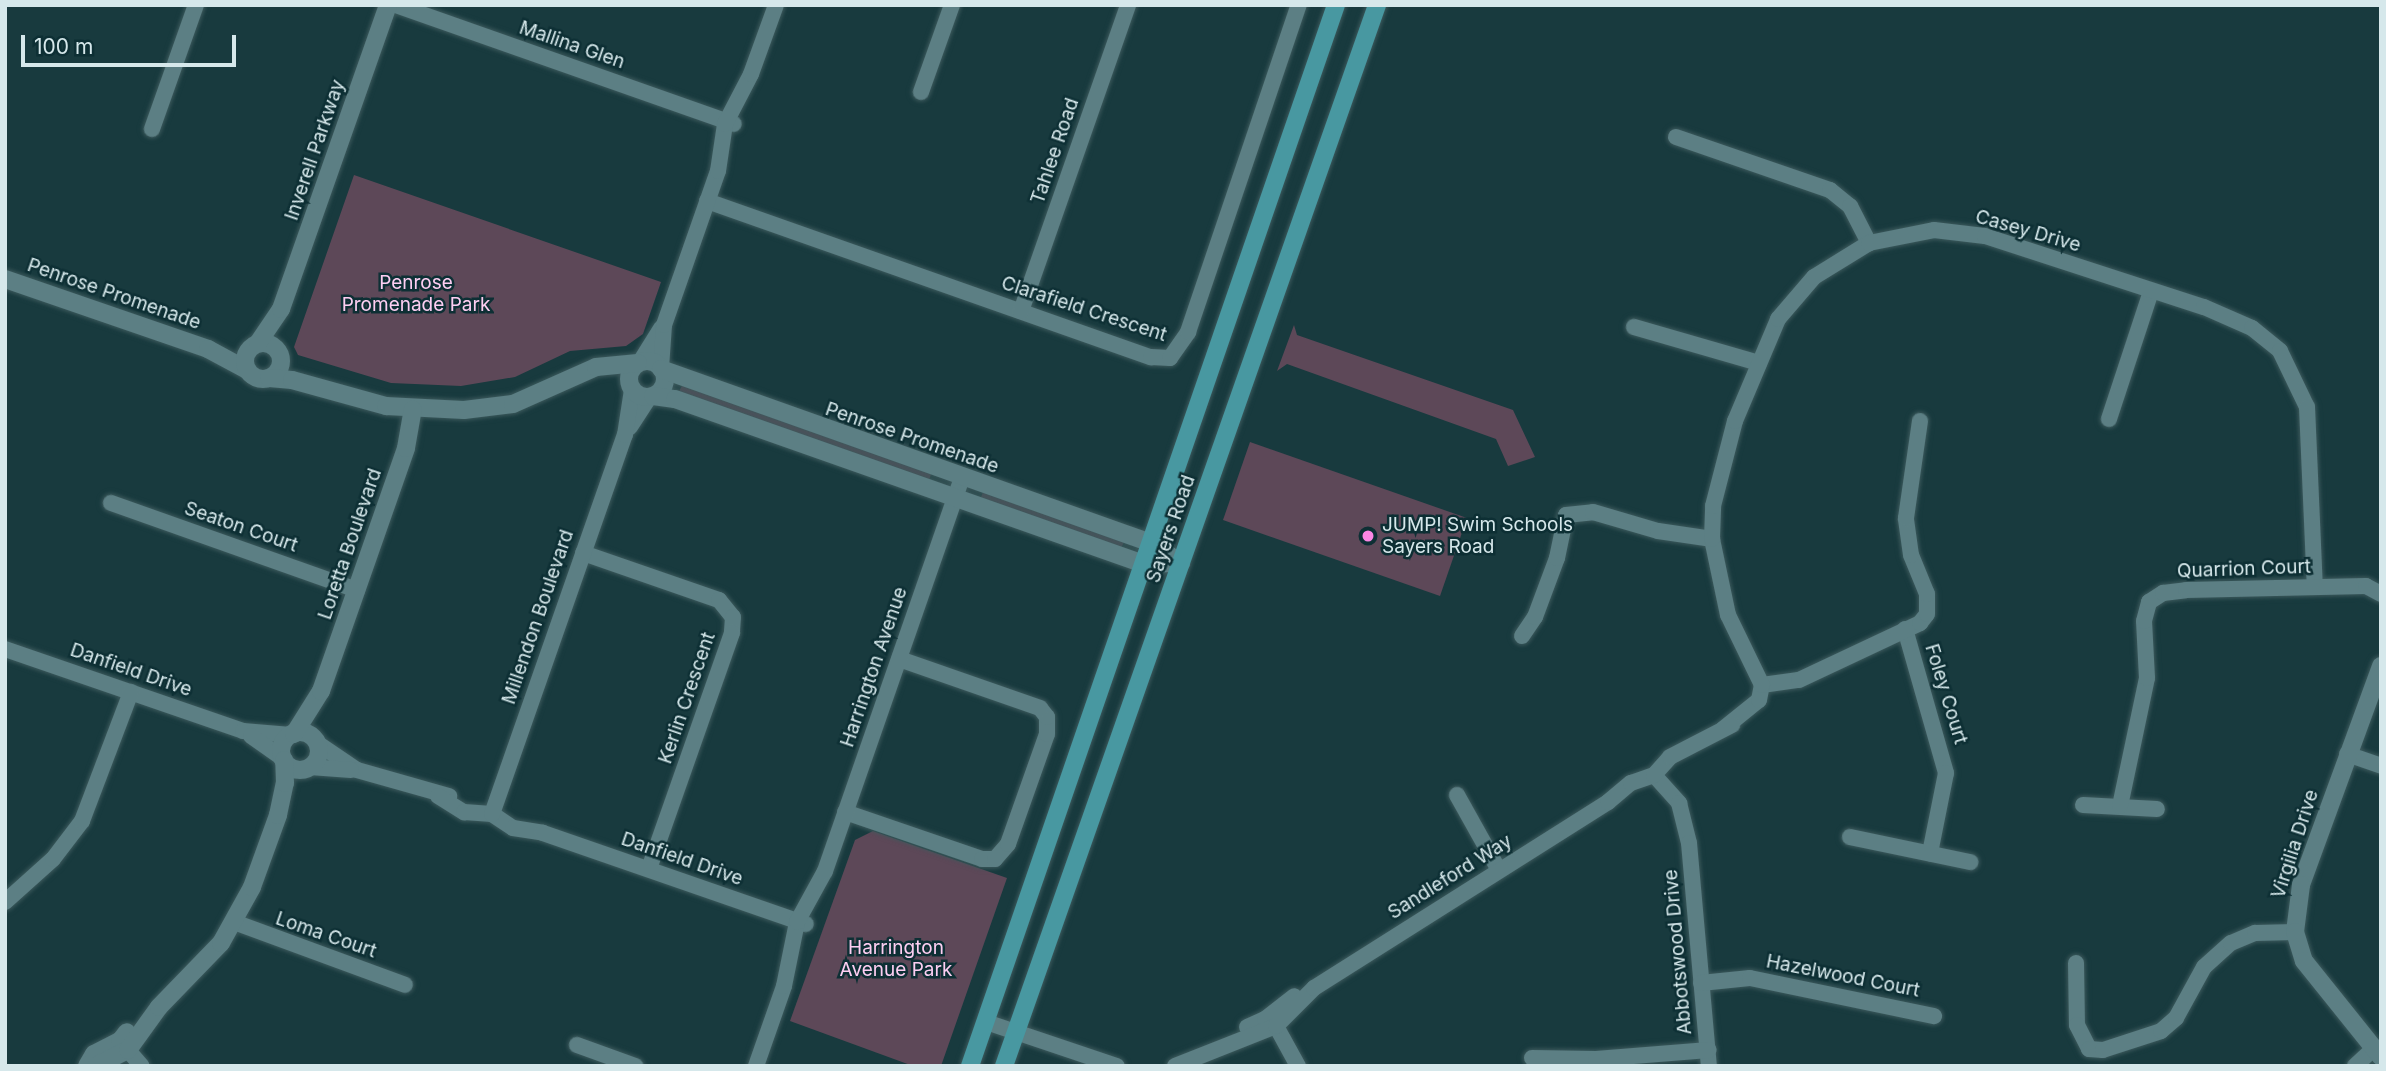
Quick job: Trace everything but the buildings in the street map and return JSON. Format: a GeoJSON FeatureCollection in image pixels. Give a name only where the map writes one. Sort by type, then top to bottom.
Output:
{"type":"FeatureCollection","features":[{"type":"Feature","properties":{"kind":"main road","name":"Sayers Road"},"geometry":{"type":"LineString","coordinates":[[970,1066],[1336,5]]}},
{"type":"Feature","properties":{"kind":"main road","name":"Sayers Road"},"geometry":{"type":"LineString","coordinates":[[1004,1066],[1377,5]]}},
{"type":"Feature","properties":{"kind":"street"},"geometry":{"type":"LineString","coordinates":[[152,129],[196,5]]}},
{"type":"Feature","properties":{"kind":"street","name":"Inverell Parkway"},"geometry":{"type":"LineString","coordinates":[[255,345],[281,309],[388,5]]}},
{"type":"Feature","properties":{"kind":"street","name":"Mallina Glen"},"geometry":{"type":"LineString","coordinates":[[396,5],[731,123]]}},
{"type":"Feature","properties":{"kind":"street"},"geometry":{"type":"LineString","coordinates":[[631,388],[629,376],[664,325],[718,172],[731,150],[731,123],[749,97],[751,74],[776,5]]}},
{"type":"Feature","properties":{"kind":"street"},"geometry":{"type":"LineString","coordinates":[[921,92],[952,5]]}},
{"type":"Feature","properties":{"kind":"street","name":"Tahlee Road"},"geometry":{"type":"LineString","coordinates":[[1021,311],[1128,5]]}},
{"type":"Feature","properties":{"kind":"street","name":"Clarafield Crescent"},"geometry":{"type":"LineString","coordinates":[[707,201],[1150,357],[1170,358],[1178,352],[1299,5]]}},
{"type":"Feature","properties":{"kind":"street"},"geometry":{"type":"LineString","coordinates":[[1676,137],[1830,190],[1850,205],[1869,243]]}},
{"type":"Feature","properties":{"kind":"street","name":"Casey Drive"},"geometry":{"type":"LineString","coordinates":[[1767,684],[1737,631],[1717,579],[1712,539],[1722,464],[1759,363],[1778,319],[1814,277],[1869,243],[1934,230],[1985,236],[2151,290],[2252,328],[2280,351],[2295,376],[2307,407],[2315,587]]}},
{"type":"Feature","properties":{"kind":"street","name":"Penrose Promenade"},"geometry":{"type":"LineString","coordinates":[[5,279],[208,349],[247,370]]}},
{"type":"Feature","properties":{"kind":"street"},"geometry":{"type":"LineString","coordinates":[[2109,419],[2151,290]]}},
{"type":"Feature","properties":{"kind":"street","name":"Inverell Parkway"},"geometry":{"type":"LineString","coordinates":[[279,353],[281,309]]}},
{"type":"Feature","properties":{"kind":"street"},"geometry":{"type":"LineString","coordinates":[[651,396],[664,384],[661,369],[664,325]]}},
{"type":"Feature","properties":{"kind":"street"},"geometry":{"type":"LineString","coordinates":[[1634,327],[1759,363]]}},
{"type":"Feature","properties":{"kind":"street"},"geometry":{"type":"LineString","coordinates":[[314,386],[272,345],[255,345],[245,354],[247,370],[258,379],[269,378],[314,386],[360,401],[413,410],[464,410],[513,404],[607,364],[654,362],[661,369]]}},
{"type":"Feature","properties":{"kind":"street","name":"Penrose Promenade"},"geometry":{"type":"LineString","coordinates":[[208,349],[255,345]]}},
{"type":"Feature","properties":{"kind":"street"},"geometry":{"type":"LineString","coordinates":[[269,378],[280,366],[279,353]]}},
{"type":"Feature","properties":{"kind":"street","name":"Penrose Promenade"},"geometry":{"type":"LineString","coordinates":[[661,369],[1151,543],[1181,563]]}},
{"type":"Feature","properties":{"kind":"street"},"geometry":{"type":"LineString","coordinates":[[586,371],[619,377],[631,388],[651,396],[675,399],[1144,564],[1181,563]]}},
{"type":"Feature","properties":{"kind":"street","name":"Millendon Boulevard"},"geometry":{"type":"LineString","coordinates":[[493,810],[625,435],[631,388]]}},
{"type":"Feature","properties":{"kind":"street","name":"Millendon Boulevard"},"geometry":{"type":"LineString","coordinates":[[625,435],[651,396]]}},
{"type":"Feature","properties":{"kind":"street","name":"Loretta Boulevard"},"geometry":{"type":"LineString","coordinates":[[316,743],[321,691],[406,448],[413,410]]}},
{"type":"Feature","properties":{"kind":"street"},"geometry":{"type":"LineString","coordinates":[[1767,684],[1799,680],[1920,623],[1930,604],[1911,555],[1906,518],[1920,421]]}},
{"type":"Feature","properties":{"kind":"street","name":"Harrington Avenue"},"geometry":{"type":"LineString","coordinates":[[756,1066],[784,986],[802,923],[825,871],[962,478]]}},
{"type":"Feature","properties":{"kind":"street","name":"Seaton Court"},"geometry":{"type":"LineString","coordinates":[[111,503],[357,590]]}},
{"type":"Feature","properties":{"kind":"street"},"geometry":{"type":"LineString","coordinates":[[1522,636],[1535,617],[1557,558],[1566,515],[1593,512],[1658,531],[1712,539]]}},
{"type":"Feature","properties":{"kind":"street","name":"Kerlin Crescent"},"geometry":{"type":"LineString","coordinates":[[583,553],[719,600],[733,617],[732,633],[649,869]]}},
{"type":"Feature","properties":{"kind":"street","name":"Quarrion Court"},"geometry":{"type":"LineString","coordinates":[[2120,806],[2147,678],[2144,621],[2149,602],[2163,593],[2186,590],[2366,586],[2381,594]]}},
{"type":"Feature","properties":{"kind":"street","name":"Foley Court"},"geometry":{"type":"LineString","coordinates":[[1905,629],[1946,773],[1930,853]]}},
{"type":"Feature","properties":{"kind":"street","name":"Danfield Drive"},"geometry":{"type":"LineString","coordinates":[[5,649],[243,731],[292,734]]}},
{"type":"Feature","properties":{"kind":"street"},"geometry":{"type":"LineString","coordinates":[[845,812],[982,859],[995,859],[1008,844],[1048,722],[1040,708],[899,659]]}},
{"type":"Feature","properties":{"kind":"street","name":"Virgilia Drive"},"geometry":{"type":"LineString","coordinates":[[2376,1054],[2304,961],[2295,932],[2301,885],[2381,666]]}},
{"type":"Feature","properties":{"kind":"street","name":"Sandleford Way"},"geometry":{"type":"LineString","coordinates":[[1175,1066],[1270,1025],[1289,998],[1314,988],[1608,802],[1658,780],[1671,757],[1723,729],[1759,700],[1767,684]]}},
{"type":"Feature","properties":{"kind":"street","name":"Loretta Boulevard"},"geometry":{"type":"LineString","coordinates":[[292,734],[321,691]]}},
{"type":"Feature","properties":{"kind":"street"},"geometry":{"type":"LineString","coordinates":[[5,902],[53,859],[82,821],[131,692]]}},
{"type":"Feature","properties":{"kind":"street","name":"Danfield Drive"},"geometry":{"type":"LineString","coordinates":[[243,731],[283,759]]}},
{"type":"Feature","properties":{"kind":"street"},"geometry":{"type":"LineString","coordinates":[[96,1066],[124,1046],[138,1016],[159,1007],[203,966],[234,922],[278,815],[285,783],[282,745],[292,734],[306,734],[316,743],[318,756],[278,815]]}},
{"type":"Feature","properties":{"kind":"street","name":"Danfield Drive"},"geometry":{"type":"LineString","coordinates":[[316,743],[357,770]]}},
{"type":"Feature","properties":{"kind":"street"},"geometry":{"type":"LineString","coordinates":[[2347,754],[2381,766]]}},
{"type":"Feature","properties":{"kind":"street"},"geometry":{"type":"LineString","coordinates":[[283,759],[297,770],[309,767]]}},
{"type":"Feature","properties":{"kind":"street","name":"Danfield Drive"},"geometry":{"type":"LineString","coordinates":[[309,767],[357,770],[438,796],[464,812],[493,810],[513,828],[543,833],[802,923]]}},
{"type":"Feature","properties":{"kind":"street","name":"Abbotswood Drive"},"geometry":{"type":"LineString","coordinates":[[1658,780],[1687,834],[1709,1058]]}},
{"type":"Feature","properties":{"kind":"street"},"geometry":{"type":"LineString","coordinates":[[1457,795],[1499,870]]}},
{"type":"Feature","properties":{"kind":"street"},"geometry":{"type":"LineString","coordinates":[[2083,804],[2157,809]]}},
{"type":"Feature","properties":{"kind":"street"},"geometry":{"type":"LineString","coordinates":[[1850,837],[1970,862]]}},
{"type":"Feature","properties":{"kind":"street","name":"Loma Court"},"geometry":{"type":"LineString","coordinates":[[234,922],[405,985]]}},
{"type":"Feature","properties":{"kind":"street"},"geometry":{"type":"LineString","coordinates":[[2076,964],[2077,1025],[2090,1049],[2104,1050],[2161,1031],[2176,1018],[2204,967],[2231,943],[2255,933],[2295,932]]}},
{"type":"Feature","properties":{"kind":"street","name":"Hazelwood Court"},"geometry":{"type":"LineString","coordinates":[[1701,983],[1750,978],[1934,1016]]}},
{"type":"Feature","properties":{"kind":"street"},"geometry":{"type":"LineString","coordinates":[[986,1022],[1117,1066]]}},
{"type":"Feature","properties":{"kind":"street"},"geometry":{"type":"LineString","coordinates":[[1270,1025],[1296,1066]]}},
{"type":"Feature","properties":{"kind":"street"},"geometry":{"type":"LineString","coordinates":[[577,1045],[635,1066]]}},
{"type":"Feature","properties":{"kind":"street"},"geometry":{"type":"LineString","coordinates":[[86,1066],[99,1050],[124,1046]]}},
{"type":"Feature","properties":{"kind":"street"},"geometry":{"type":"LineString","coordinates":[[124,1046],[142,1066]]}},
{"type":"Feature","properties":{"kind":"street"},"geometry":{"type":"LineString","coordinates":[[2355,1066],[2376,1054]]}},
{"type":"Feature","properties":{"kind":"street"},"geometry":{"type":"LineString","coordinates":[[1532,1058],[1709,1058]]}},
{"type":"Feature","properties":{"kind":"green space","name":"Penrose Promenade Park"},"geometry":{"type":"Polygon","coordinates":[[[354,175],[661,282],[643,334],[626,346],[570,351],[515,377],[461,386],[391,383],[298,355],[294,347],[354,175]]]}},
{"type":"Feature","properties":{"kind":"green space"},"geometry":{"type":"Polygon","coordinates":[[[1294,325],[1297,335],[1513,410],[1535,457],[1508,466],[1496,439],[1287,364],[1277,371],[1294,325]]]}},
{"type":"Feature","properties":{"kind":"green space"},"geometry":{"type":"Polygon","coordinates":[[[683,384],[932,471],[928,484],[678,393],[683,384]]]}},
{"type":"Feature","properties":{"kind":"green space"},"geometry":{"type":"Polygon","coordinates":[[[1250,442],[1467,518],[1440,596],[1223,520],[1250,442]]]}},
{"type":"Feature","properties":{"kind":"green space"},"geometry":{"type":"Polygon","coordinates":[[[984,490],[1124,542],[1121,548],[979,502],[984,490]]]}},
{"type":"Feature","properties":{"kind":"green space","name":"Harrington Avenue Park"},"geometry":{"type":"Polygon","coordinates":[[[873,831],[1007,878],[941,1066],[913,1066],[790,1021],[855,840],[873,831]]]}},
{"type":"Feature","properties":{"kind":"place","name":"JUMP! Swim Schools Sayers Road"},"geometry":{"type":"Point","coordinates":[1368,536]}}]}
